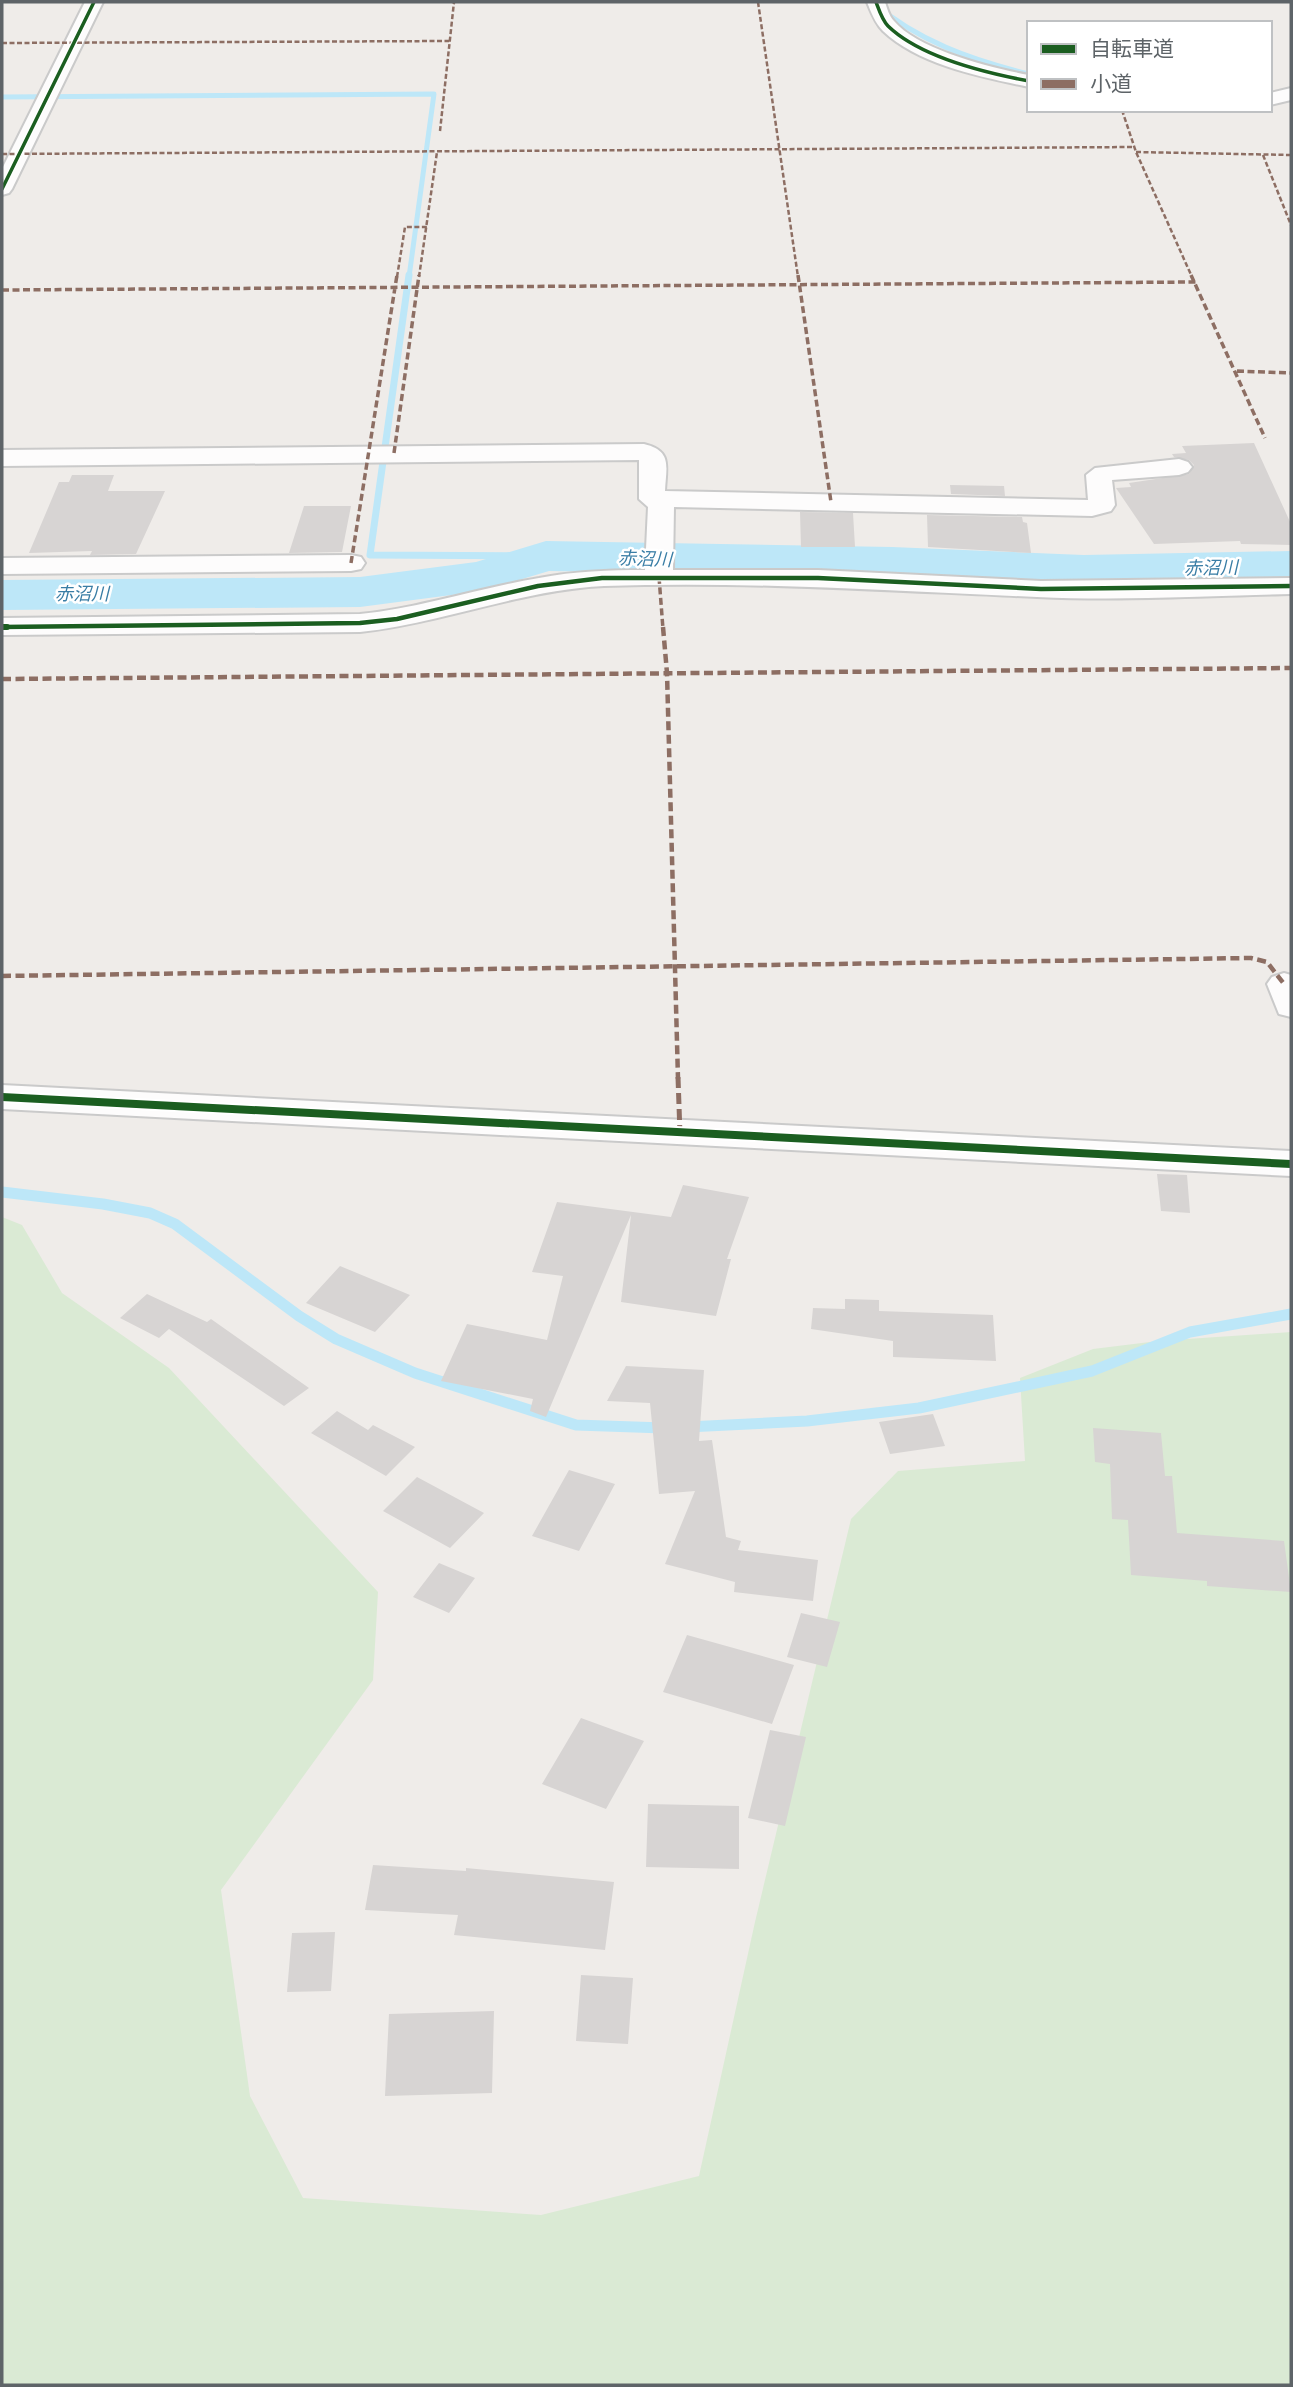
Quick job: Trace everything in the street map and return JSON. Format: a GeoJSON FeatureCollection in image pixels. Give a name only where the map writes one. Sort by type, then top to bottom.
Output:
{"type":"FeatureCollection","features":[{"type":"Feature","properties":{"kind":"street"},"geometry":{"type":"LineString","coordinates":[[2,189],[94,2]]}},
{"type":"Feature","properties":{"kind":"street"},"geometry":{"type":"LineString","coordinates":[[876,2],[887,24],[934,54],[1027,81]]}},
{"type":"Feature","properties":{"kind":"street"},"geometry":{"type":"LineString","coordinates":[[1272,99],[1291,94]]}},
{"type":"Feature","properties":{"kind":"street"},"geometry":{"type":"LineString","coordinates":[[2,458],[644,452],[653,457],[652,499]]}},
{"type":"Feature","properties":{"kind":"street"},"geometry":{"type":"LineString","coordinates":[[652,499],[1092,508],[1102,505],[1099,475],[1104,472],[1180,467]]}},
{"type":"Feature","properties":{"kind":"street"},"geometry":{"type":"LineString","coordinates":[[652,499],[661,504],[659,565]]}},
{"type":"Feature","properties":{"kind":"street"},"geometry":{"type":"LineString","coordinates":[[2,566],[351,563]]}},
{"type":"Feature","properties":{"kind":"street"},"geometry":{"type":"LineString","coordinates":[[2,626],[360,623],[397,619],[574,580],[659,565],[818,578],[1041,589],[1291,586]]}},
{"type":"Feature","properties":{"kind":"street"},"geometry":{"type":"LineString","coordinates":[[2,1097],[1291,1164]]}},
{"type":"Feature","properties":{"kind":"green space"},"geometry":{"type":"Polygon","coordinates":[[[2,1217],[22,1225],[62,1293],[169,1368],[378,1592],[373,1680],[221,1890],[250,2096],[303,2198],[541,2215],[699,2176],[755,1922],[851,1519],[898,1471],[1025,1461],[1020,1378],[1093,1349],[1158,1341],[1291,1332],[1291,2385],[2,2385],[2,1217]]]}},
{"type":"Feature","properties":{"kind":"building"},"geometry":{"type":"Polygon","coordinates":[[[1254,443],[1291,524],[1291,545],[1241,544],[1240,541],[1154,544],[1116,488],[1131,487],[1129,483],[1189,474],[1194,465],[1189,460],[1174,457],[1172,454],[1186,453],[1182,446],[1254,443]]]}},
{"type":"Feature","properties":{"kind":"building"},"geometry":{"type":"Polygon","coordinates":[[[72,475],[114,475],[108,491],[165,491],[136,554],[90,555],[92,551],[29,553],[59,482],[69,482],[72,475]]]}},
{"type":"Feature","properties":{"kind":"building"},"geometry":{"type":"Polygon","coordinates":[[[950,485],[1004,486],[1005,496],[951,494],[950,485]]]}},
{"type":"Feature","properties":{"kind":"building"},"geometry":{"type":"Polygon","coordinates":[[[304,506],[351,506],[342,552],[289,553],[304,506]]]}},
{"type":"Feature","properties":{"kind":"building"},"geometry":{"type":"Polygon","coordinates":[[[800,512],[853,513],[855,547],[801,547],[800,512]]]}},
{"type":"Feature","properties":{"kind":"building"},"geometry":{"type":"Polygon","coordinates":[[[927,515],[1022,517],[1023,522],[1027,523],[1031,553],[928,547],[927,515]]]}},
{"type":"Feature","properties":{"kind":"building"},"geometry":{"type":"Polygon","coordinates":[[[1157,1174],[1187,1175],[1190,1213],[1161,1211],[1157,1174]]]}},
{"type":"Feature","properties":{"kind":"building"},"geometry":{"type":"Polygon","coordinates":[[[683,1185],[749,1197],[727,1259],[731,1259],[716,1316],[621,1302],[631,1215],[546,1417],[530,1411],[533,1399],[441,1381],[467,1324],[547,1340],[563,1276],[532,1272],[557,1202],[671,1217],[683,1185]]]}},
{"type":"Feature","properties":{"kind":"building"},"geometry":{"type":"Polygon","coordinates":[[[340,1266],[410,1295],[375,1332],[306,1303],[340,1266]]]}},
{"type":"Feature","properties":{"kind":"building"},"geometry":{"type":"Polygon","coordinates":[[[147,1294],[207,1322],[211,1319],[309,1388],[284,1406],[169,1329],[159,1338],[120,1318],[147,1294]]]}},
{"type":"Feature","properties":{"kind":"building"},"geometry":{"type":"Polygon","coordinates":[[[845,1299],[879,1300],[879,1311],[993,1315],[996,1361],[893,1357],[893,1341],[811,1329],[813,1308],[845,1309],[845,1299]]]}},
{"type":"Feature","properties":{"kind":"building"},"geometry":{"type":"Polygon","coordinates":[[[626,1366],[704,1370],[699,1441],[712,1440],[726,1537],[741,1541],[738,1550],[818,1560],[813,1601],[734,1592],[735,1582],[665,1564],[695,1491],[659,1494],[650,1403],[607,1401],[626,1366]]]}},
{"type":"Feature","properties":{"kind":"building"},"geometry":{"type":"Polygon","coordinates":[[[337,1411],[368,1430],[373,1425],[415,1447],[386,1476],[311,1433],[337,1411]]]}},
{"type":"Feature","properties":{"kind":"building"},"geometry":{"type":"Polygon","coordinates":[[[933,1414],[945,1446],[890,1454],[879,1422],[933,1414]]]}},
{"type":"Feature","properties":{"kind":"building"},"geometry":{"type":"Polygon","coordinates":[[[1093,1428],[1161,1433],[1165,1476],[1172,1476],[1177,1533],[1284,1541],[1291,1592],[1207,1586],[1207,1581],[1131,1575],[1128,1520],[1112,1519],[1110,1464],[1095,1462],[1093,1428]]]}},
{"type":"Feature","properties":{"kind":"building"},"geometry":{"type":"Polygon","coordinates":[[[569,1470],[615,1484],[579,1551],[532,1536],[569,1470]]]}},
{"type":"Feature","properties":{"kind":"building"},"geometry":{"type":"Polygon","coordinates":[[[417,1477],[484,1513],[450,1548],[383,1511],[417,1477]]]}},
{"type":"Feature","properties":{"kind":"building"},"geometry":{"type":"Polygon","coordinates":[[[439,1563],[475,1578],[449,1613],[413,1597],[439,1563]]]}},
{"type":"Feature","properties":{"kind":"building"},"geometry":{"type":"Polygon","coordinates":[[[801,1613],[840,1622],[827,1667],[787,1657],[801,1613]]]}},
{"type":"Feature","properties":{"kind":"building"},"geometry":{"type":"Polygon","coordinates":[[[687,1635],[794,1665],[772,1724],[663,1692],[687,1635]]]}},
{"type":"Feature","properties":{"kind":"building"},"geometry":{"type":"Polygon","coordinates":[[[581,1718],[644,1741],[606,1809],[542,1784],[581,1718]]]}},
{"type":"Feature","properties":{"kind":"building"},"geometry":{"type":"Polygon","coordinates":[[[770,1730],[806,1737],[785,1826],[748,1818],[770,1730]]]}},
{"type":"Feature","properties":{"kind":"building"},"geometry":{"type":"Polygon","coordinates":[[[648,1804],[739,1806],[739,1869],[646,1867],[648,1804]]]}},
{"type":"Feature","properties":{"kind":"building"},"geometry":{"type":"Polygon","coordinates":[[[373,1865],[466,1871],[466,1868],[614,1882],[605,1950],[454,1935],[458,1915],[365,1910],[373,1865]]]}},
{"type":"Feature","properties":{"kind":"building"},"geometry":{"type":"Polygon","coordinates":[[[335,1932],[331,1991],[287,1992],[292,1933],[335,1932]]]}},
{"type":"Feature","properties":{"kind":"building"},"geometry":{"type":"Polygon","coordinates":[[[581,1975],[633,1978],[628,2044],[576,2041],[581,1975]]]}},
{"type":"Feature","properties":{"kind":"building"},"geometry":{"type":"Polygon","coordinates":[[[494,2011],[492,2093],[385,2096],[389,2014],[494,2011]]]}},
{"type":"Feature","properties":{"kind":"waterway"},"geometry":{"type":"LineString","coordinates":[[872,2],[908,28],[946,47],[1027,73]]}},
{"type":"Feature","properties":{"kind":"waterway"},"geometry":{"type":"LineString","coordinates":[[2,97],[434,94],[409,277]]}},
{"type":"Feature","properties":{"kind":"waterway"},"geometry":{"type":"LineString","coordinates":[[409,275],[370,555],[546,556]]}},
{"type":"Feature","properties":{"kind":"waterway","name":"赤沼川"},"geometry":{"type":"LineString","coordinates":[[2,595],[360,592],[482,576],[546,556],[892,562],[1084,570],[1291,566]]}},
{"type":"Feature","properties":{"kind":"waterway"},"geometry":{"type":"LineString","coordinates":[[2,1192],[103,1204],[150,1213],[175,1224],[299,1316],[336,1339],[415,1373],[576,1425],[664,1428]]}},
{"type":"Feature","properties":{"kind":"waterway"},"geometry":{"type":"LineString","coordinates":[[687,1427],[807,1421],[919,1408],[1092,1371],[1190,1332],[1291,1314]]}},
{"type":"Feature","properties":{"kind":"marked path"},"geometry":{"type":"LineString","coordinates":[[440,131],[454,2]]}},
{"type":"Feature","properties":{"kind":"marked path"},"geometry":{"type":"LineString","coordinates":[[758,2],[831,502]]}},
{"type":"Feature","properties":{"kind":"marked path"},"geometry":{"type":"LineString","coordinates":[[2,43],[449,41]]}},
{"type":"Feature","properties":{"kind":"marked path"},"geometry":{"type":"LineString","coordinates":[[1123,112],[1136,152],[1265,438]]}},
{"type":"Feature","properties":{"kind":"marked path"},"geometry":{"type":"LineString","coordinates":[[2,154],[1135,147]]}},
{"type":"Feature","properties":{"kind":"marked path"},"geometry":{"type":"LineString","coordinates":[[394,453],[437,152]]}},
{"type":"Feature","properties":{"kind":"marked path"},"geometry":{"type":"LineString","coordinates":[[1136,152],[1291,155]]}},
{"type":"Feature","properties":{"kind":"marked path"},"geometry":{"type":"LineString","coordinates":[[1263,155],[1291,225]]}},
{"type":"Feature","properties":{"kind":"marked path"},"geometry":{"type":"LineString","coordinates":[[351,563],[405,227],[427,227]]}},
{"type":"Feature","properties":{"kind":"marked path"},"geometry":{"type":"LineString","coordinates":[[2,290],[1196,282]]}},
{"type":"Feature","properties":{"kind":"marked path"},"geometry":{"type":"LineString","coordinates":[[1237,371],[1291,373]]}},
{"type":"Feature","properties":{"kind":"marked path"},"geometry":{"type":"LineString","coordinates":[[659,577],[667,673],[680,1134]]}},
{"type":"Feature","properties":{"kind":"marked path"},"geometry":{"type":"LineString","coordinates":[[2,679],[1291,668]]}},
{"type":"Feature","properties":{"kind":"marked path"},"geometry":{"type":"LineString","coordinates":[[2,976],[1251,958],[1267,962],[1284,984]]}},
{"type":"Feature","properties":{"kind":"cycle path"},"geometry":{"type":"LineString","coordinates":[[2,189],[94,2]]}},
{"type":"Feature","properties":{"kind":"cycle path"},"geometry":{"type":"LineString","coordinates":[[876,2],[888,26],[917,45],[974,68],[1027,81]]}},
{"type":"Feature","properties":{"kind":"cycle path"},"geometry":{"type":"LineString","coordinates":[[2,627],[360,623],[397,619],[538,586],[602,578],[818,578],[1041,589],[1291,586]]}},
{"type":"Feature","properties":{"kind":"cycle path"},"geometry":{"type":"LineString","coordinates":[[2,1097],[1291,1164]]}}]}
